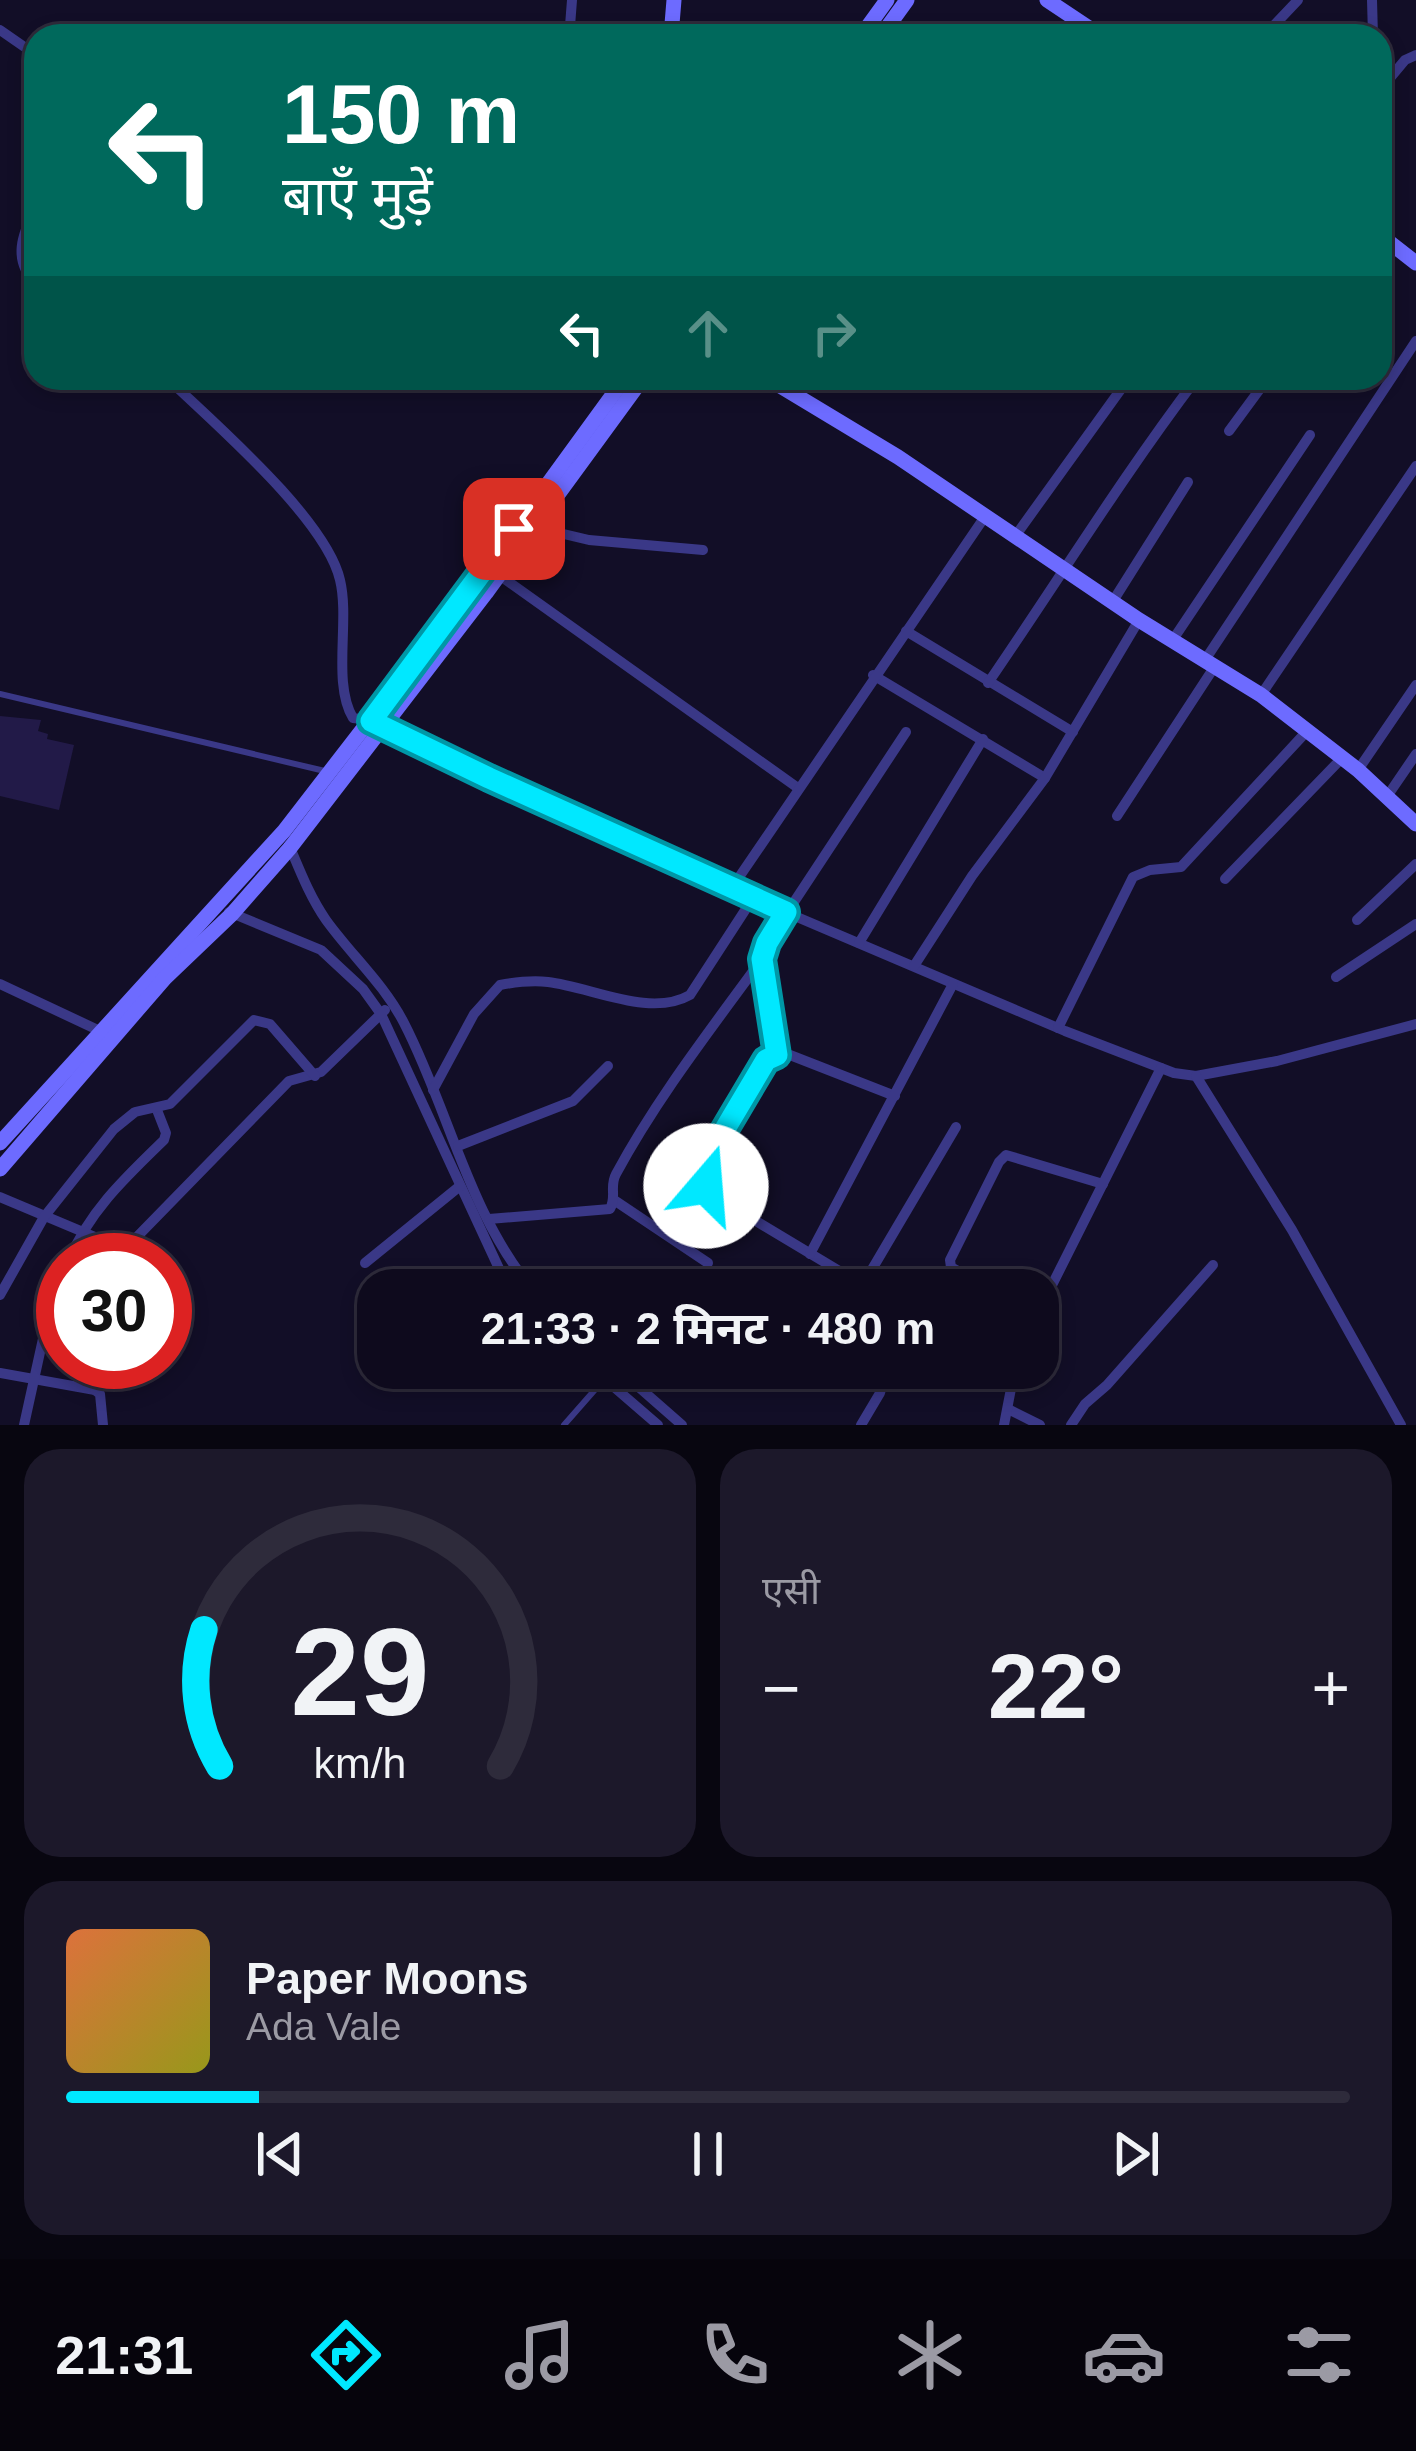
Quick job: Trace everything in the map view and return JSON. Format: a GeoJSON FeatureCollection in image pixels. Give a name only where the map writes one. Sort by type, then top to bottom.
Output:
{"type":"FeatureCollection","features":[{"type":"Feature","properties":{"kind":"street"},"geometry":{"type":"LineString","coordinates":[[1047,0],[1082,24]]}},
{"type":"Feature","properties":{"kind":"street"},"geometry":{"type":"LineString","coordinates":[[1275,24],[1298,0]]}},
{"type":"Feature","properties":{"kind":"street"},"geometry":{"type":"LineString","coordinates":[[24,235],[20,254],[24,266]]}},
{"type":"Feature","properties":{"kind":"street"},"geometry":{"type":"LineString","coordinates":[[1392,379],[1416,341]]}},
{"type":"Feature","properties":{"kind":"street"},"geometry":{"type":"LineString","coordinates":[[178,390],[328,546],[343,592],[346,704],[353,718],[378,724],[731,889],[1161,1068],[1196,1076],[1277,1061],[1416,1024]]}},
{"type":"Feature","properties":{"kind":"street"},"geometry":{"type":"LineString","coordinates":[[287,839],[329,772],[378,724],[616,390]]}},
{"type":"Feature","properties":{"kind":"street"},"geometry":{"type":"LineString","coordinates":[[0,1169],[287,839],[499,575],[634,390]]}},
{"type":"Feature","properties":{"kind":"street"},"geometry":{"type":"LineString","coordinates":[[786,390],[1261,695],[1358,770],[1416,824]]}},
{"type":"Feature","properties":{"kind":"street"},"geometry":{"type":"LineString","coordinates":[[1016,535],[1120,390]]}},
{"type":"Feature","properties":{"kind":"street"},"geometry":{"type":"LineString","coordinates":[[988,683],[1123,477],[1188,390]]}},
{"type":"Feature","properties":{"kind":"street"},"geometry":{"type":"LineString","coordinates":[[1229,431],[1259,390]]}},
{"type":"Feature","properties":{"kind":"street"},"geometry":{"type":"LineString","coordinates":[[1117,816],[1385,390]]}},
{"type":"Feature","properties":{"kind":"street"},"geometry":{"type":"LineString","coordinates":[[1172,641],[1310,435]]}},
{"type":"Feature","properties":{"kind":"street"},"geometry":{"type":"LineString","coordinates":[[1261,695],[1416,466]]}},
{"type":"Feature","properties":{"kind":"street"},"geometry":{"type":"LineString","coordinates":[[1113,601],[1188,482]]}},
{"type":"Feature","properties":{"kind":"street"},"geometry":{"type":"LineString","coordinates":[[731,889],[986,515]]}},
{"type":"Feature","properties":{"kind":"street"},"geometry":{"type":"LineString","coordinates":[[535,527],[589,540],[703,550]]}},
{"type":"Feature","properties":{"kind":"street"},"geometry":{"type":"LineString","coordinates":[[499,575],[798,788]]}},
{"type":"Feature","properties":{"kind":"street"},"geometry":{"type":"LineString","coordinates":[[914,966],[972,876],[1045,778],[1139,620]]}},
{"type":"Feature","properties":{"kind":"street"},"geometry":{"type":"LineString","coordinates":[[906,631],[1073,732]]}},
{"type":"Feature","properties":{"kind":"street"},"geometry":{"type":"LineString","coordinates":[[873,675],[1045,778]]}},
{"type":"Feature","properties":{"kind":"street"},"geometry":{"type":"LineString","coordinates":[[1358,770],[1416,686]]}},
{"type":"Feature","properties":{"kind":"street"},"geometry":{"type":"LineString","coordinates":[[1058,1028],[1133,878],[1150,870],[1181,867],[1308,730]]}},
{"type":"Feature","properties":{"kind":"street"},"geometry":{"type":"LineString","coordinates":[[489,1219],[610,1208],[612,1182],[654,1108],[762,959],[786,912],[906,732]]}},
{"type":"Feature","properties":{"kind":"street"},"geometry":{"type":"LineString","coordinates":[[859,943],[982,739]]}},
{"type":"Feature","properties":{"kind":"street"},"geometry":{"type":"LineString","coordinates":[[1386,798],[1416,754]]}},
{"type":"Feature","properties":{"kind":"street"},"geometry":{"type":"LineString","coordinates":[[1225,879],[1342,758]]}},
{"type":"Feature","properties":{"kind":"street"},"geometry":{"type":"LineString","coordinates":[[287,839],[323,916],[376,977],[392,1004],[516,1269]]}},
{"type":"Feature","properties":{"kind":"street"},"geometry":{"type":"LineString","coordinates":[[1357,920],[1416,864]]}},
{"type":"Feature","properties":{"kind":"street"},"geometry":{"type":"LineString","coordinates":[[433,1090],[474,1014],[500,986],[548,982],[648,1002],[682,999],[690,994],[753,898]]}},
{"type":"Feature","properties":{"kind":"street"},"geometry":{"type":"LineString","coordinates":[[225,910],[321,950],[350,975],[381,1014],[499,1269]]}},
{"type":"Feature","properties":{"kind":"street"},"geometry":{"type":"LineString","coordinates":[[0,1143],[100,1031],[225,910]]}},
{"type":"Feature","properties":{"kind":"street"},"geometry":{"type":"LineString","coordinates":[[1336,977],[1416,924]]}},
{"type":"Feature","properties":{"kind":"street"},"geometry":{"type":"LineString","coordinates":[[762,959],[777,1055]]}},
{"type":"Feature","properties":{"kind":"street"},"geometry":{"type":"LineString","coordinates":[[810,1253],[953,984]]}},
{"type":"Feature","properties":{"kind":"street"},"geometry":{"type":"LineString","coordinates":[[0,985],[100,1031]]}},
{"type":"Feature","properties":{"kind":"street"},"geometry":{"type":"LineString","coordinates":[[147,1233],[289,1081],[314,1076],[392,1004]]}},
{"type":"Feature","properties":{"kind":"street"},"geometry":{"type":"LineString","coordinates":[[0,1295],[44,1217],[127,1116],[170,1105],[259,1019],[270,1024],[314,1076]]}},
{"type":"Feature","properties":{"kind":"street"},"geometry":{"type":"LineString","coordinates":[[895,1096],[790,1055],[777,1055],[766,1060],[706,1161],[703,1174],[712,1193],[854,1279],[871,1271],[956,1127]]}},
{"type":"Feature","properties":{"kind":"street"},"geometry":{"type":"LineString","coordinates":[[458,1146],[573,1101],[608,1066]]}},
{"type":"Feature","properties":{"kind":"street"},"geometry":{"type":"LineString","coordinates":[[1059,1271],[1161,1068]]}},
{"type":"Feature","properties":{"kind":"street"},"geometry":{"type":"LineString","coordinates":[[1196,1076],[1292,1230],[1401,1425]]}},
{"type":"Feature","properties":{"kind":"street"},"geometry":{"type":"LineString","coordinates":[[81,1233],[117,1186],[164,1140],[157,1110]]}},
{"type":"Feature","properties":{"kind":"street"},"geometry":{"type":"LineString","coordinates":[[954,1269],[954,1246],[1006,1155],[1103,1184]]}},
{"type":"Feature","properties":{"kind":"street"},"geometry":{"type":"LineString","coordinates":[[365,1263],[460,1186]]}},
{"type":"Feature","properties":{"kind":"street"},"geometry":{"type":"LineString","coordinates":[[0,1197],[87,1233]]}},
{"type":"Feature","properties":{"kind":"street"},"geometry":{"type":"LineString","coordinates":[[614,1200],[708,1264]]}},
{"type":"Feature","properties":{"kind":"street"},"geometry":{"type":"LineString","coordinates":[[1071,1425],[1213,1265]]}},
{"type":"Feature","properties":{"kind":"street"},"geometry":{"type":"LineString","coordinates":[[24,1425],[36,1369]]}},
{"type":"Feature","properties":{"kind":"street"},"geometry":{"type":"LineString","coordinates":[[0,1373],[95,1390],[100,1394],[103,1425]]}},
{"type":"Feature","properties":{"kind":"street"},"geometry":{"type":"LineString","coordinates":[[615,1389],[658,1425]]}},
{"type":"Feature","properties":{"kind":"street"},"geometry":{"type":"LineString","coordinates":[[640,1389],[682,1425]]}},
{"type":"Feature","properties":{"kind":"street"},"geometry":{"type":"LineString","coordinates":[[861,1425],[881,1389]]}},
{"type":"Feature","properties":{"kind":"street"},"geometry":{"type":"LineString","coordinates":[[1004,1425],[1011,1389]]}},
{"type":"Feature","properties":{"kind":"street"},"geometry":{"type":"LineString","coordinates":[[1007,1409],[1040,1425]]}},
{"type":"Feature","properties":{"kind":"lane"},"geometry":{"type":"LineString","coordinates":[[0,694],[329,772]]}},
{"type":"Feature","properties":{"kind":"lane"},"geometry":{"type":"LineString","coordinates":[[564,1425],[596,1389]]}},
{"type":"Feature","properties":{"kind":"building"},"geometry":{"type":"Polygon","coordinates":[[[0,716],[41,720],[38,731],[48,734],[47,739],[74,745],[59,810],[0,796],[0,716]]]}},
{"type":"Feature","properties":{"kind":"route"},"geometry":{"type":"LineString","coordinates":[[514,529],[371,721],[786,912],[762,959],[777,1055],[766,1060],[706,1161],[706,1186]]}}]}
